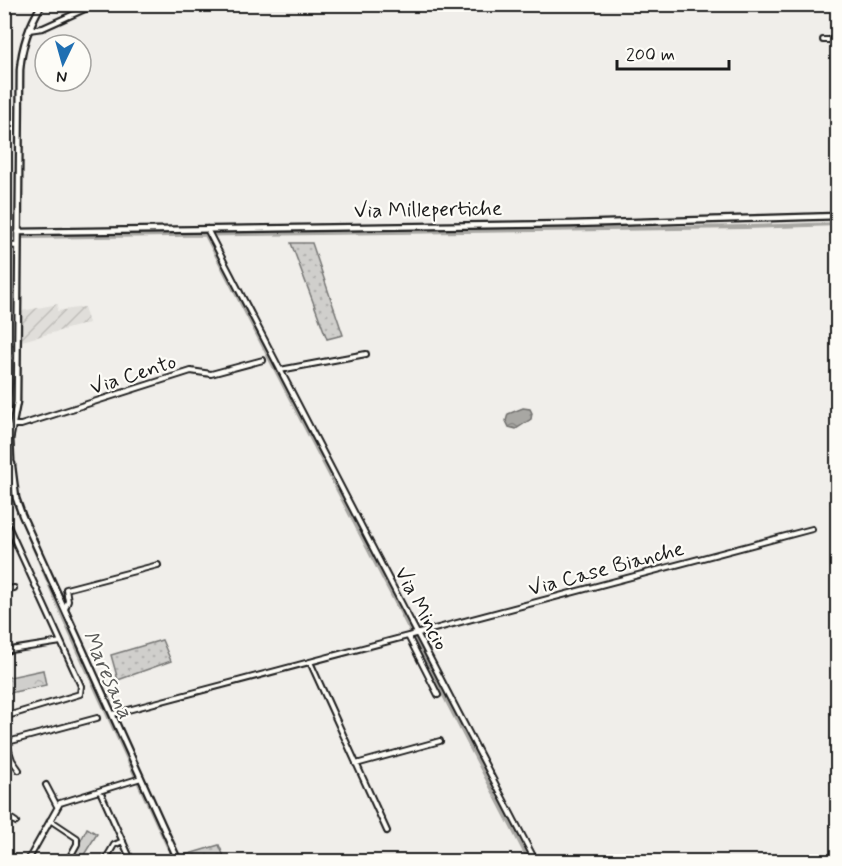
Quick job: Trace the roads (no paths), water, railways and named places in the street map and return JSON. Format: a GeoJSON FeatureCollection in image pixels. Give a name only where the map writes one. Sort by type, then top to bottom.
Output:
{"type":"FeatureCollection","features":[{"type":"Feature","properties":{"kind":"street"},"geometry":{"type":"LineString","coordinates":[[4,448],[10,439],[14,425],[17,402],[20,70],[22,50],[28,30],[42,4]]}},
{"type":"Feature","properties":{"kind":"street"},"geometry":{"type":"LineString","coordinates":[[28,30],[43,28],[96,4]]}},
{"type":"Feature","properties":{"kind":"street"},"geometry":{"type":"LineString","coordinates":[[823,40],[837,40]]}},
{"type":"Feature","properties":{"kind":"street","name":"Via Millepertiche"},"geometry":{"type":"LineString","coordinates":[[18,239],[208,230],[570,224],[837,216]]}},
{"type":"Feature","properties":{"kind":"street","name":"Via Mincio"},"geometry":{"type":"LineString","coordinates":[[208,230],[413,634],[536,861]]}},
{"type":"Feature","properties":{"kind":"street"},"geometry":{"type":"LineString","coordinates":[[4,245],[18,239]]}},
{"type":"Feature","properties":{"kind":"street"},"geometry":{"type":"LineString","coordinates":[[280,370],[366,354]]}},
{"type":"Feature","properties":{"kind":"street","name":"Via Cento"},"geometry":{"type":"LineString","coordinates":[[14,425],[21,425],[191,371],[211,374],[263,360]]}},
{"type":"Feature","properties":{"kind":"street"},"geometry":{"type":"LineString","coordinates":[[10,439],[14,485],[22,515],[179,861]]}},
{"type":"Feature","properties":{"kind":"street"},"geometry":{"type":"LineString","coordinates":[[4,455],[11,463]]}},
{"type":"Feature","properties":{"kind":"street"},"geometry":{"type":"LineString","coordinates":[[11,463],[9,470],[4,474],[14,485]]}},
{"type":"Feature","properties":{"kind":"street"},"geometry":{"type":"LineString","coordinates":[[4,524],[8,526],[81,686],[80,694],[4,717]]}},
{"type":"Feature","properties":{"kind":"street","name":"Via Case Bianche"},"geometry":{"type":"LineString","coordinates":[[113,714],[812,529]]}},
{"type":"Feature","properties":{"kind":"street"},"geometry":{"type":"LineString","coordinates":[[65,609],[68,601],[66,589],[158,565]]}},
{"type":"Feature","properties":{"kind":"street"},"geometry":{"type":"LineString","coordinates":[[4,590],[14,588]]}},
{"type":"Feature","properties":{"kind":"street"},"geometry":{"type":"LineString","coordinates":[[413,634],[438,696]]}},
{"type":"Feature","properties":{"kind":"street"},"geometry":{"type":"LineString","coordinates":[[4,651],[61,642]]}},
{"type":"Feature","properties":{"kind":"street"},"geometry":{"type":"LineString","coordinates":[[310,662],[387,831]]}},
{"type":"Feature","properties":{"kind":"street"},"geometry":{"type":"LineString","coordinates":[[19,770],[5,742],[97,718]]}},
{"type":"Feature","properties":{"kind":"street"},"geometry":{"type":"LineString","coordinates":[[356,764],[440,741]]}},
{"type":"Feature","properties":{"kind":"street"},"geometry":{"type":"LineString","coordinates":[[27,861],[57,806],[141,778]]}},
{"type":"Feature","properties":{"kind":"street"},"geometry":{"type":"LineString","coordinates":[[46,785],[57,806]]}},
{"type":"Feature","properties":{"kind":"street"},"geometry":{"type":"LineString","coordinates":[[100,791],[132,861]]}},
{"type":"Feature","properties":{"kind":"street"},"geometry":{"type":"LineString","coordinates":[[4,814],[16,822]]}},
{"type":"Feature","properties":{"kind":"street"},"geometry":{"type":"LineString","coordinates":[[50,820],[77,838],[77,844],[67,861]]}},
{"type":"Feature","properties":{"kind":"street"},"geometry":{"type":"LineString","coordinates":[[104,861],[114,845],[123,841]]}},
{"type":"Feature","properties":{"kind":"water"},"geometry":{"type":"Polygon","coordinates":[[[523,408],[530,409],[531,419],[516,429],[509,427],[506,421],[508,414],[523,408]]]}},
{"type":"Feature","properties":{"kind":"waterway"},"geometry":{"type":"LineString","coordinates":[[4,235],[23,237],[838,224]]}},
{"type":"Feature","properties":{"kind":"waterway"},"geometry":{"type":"LineString","coordinates":[[206,235],[530,862]]}},
{"type":"Feature","properties":{"kind":"waterway","name":"Maresana"},"geometry":{"type":"LineString","coordinates":[[4,346],[9,355],[4,386]]}},
{"type":"Feature","properties":{"kind":"waterway","name":"Maresana"},"geometry":{"type":"LineString","coordinates":[[13,499],[68,628],[175,862]]}}]}
